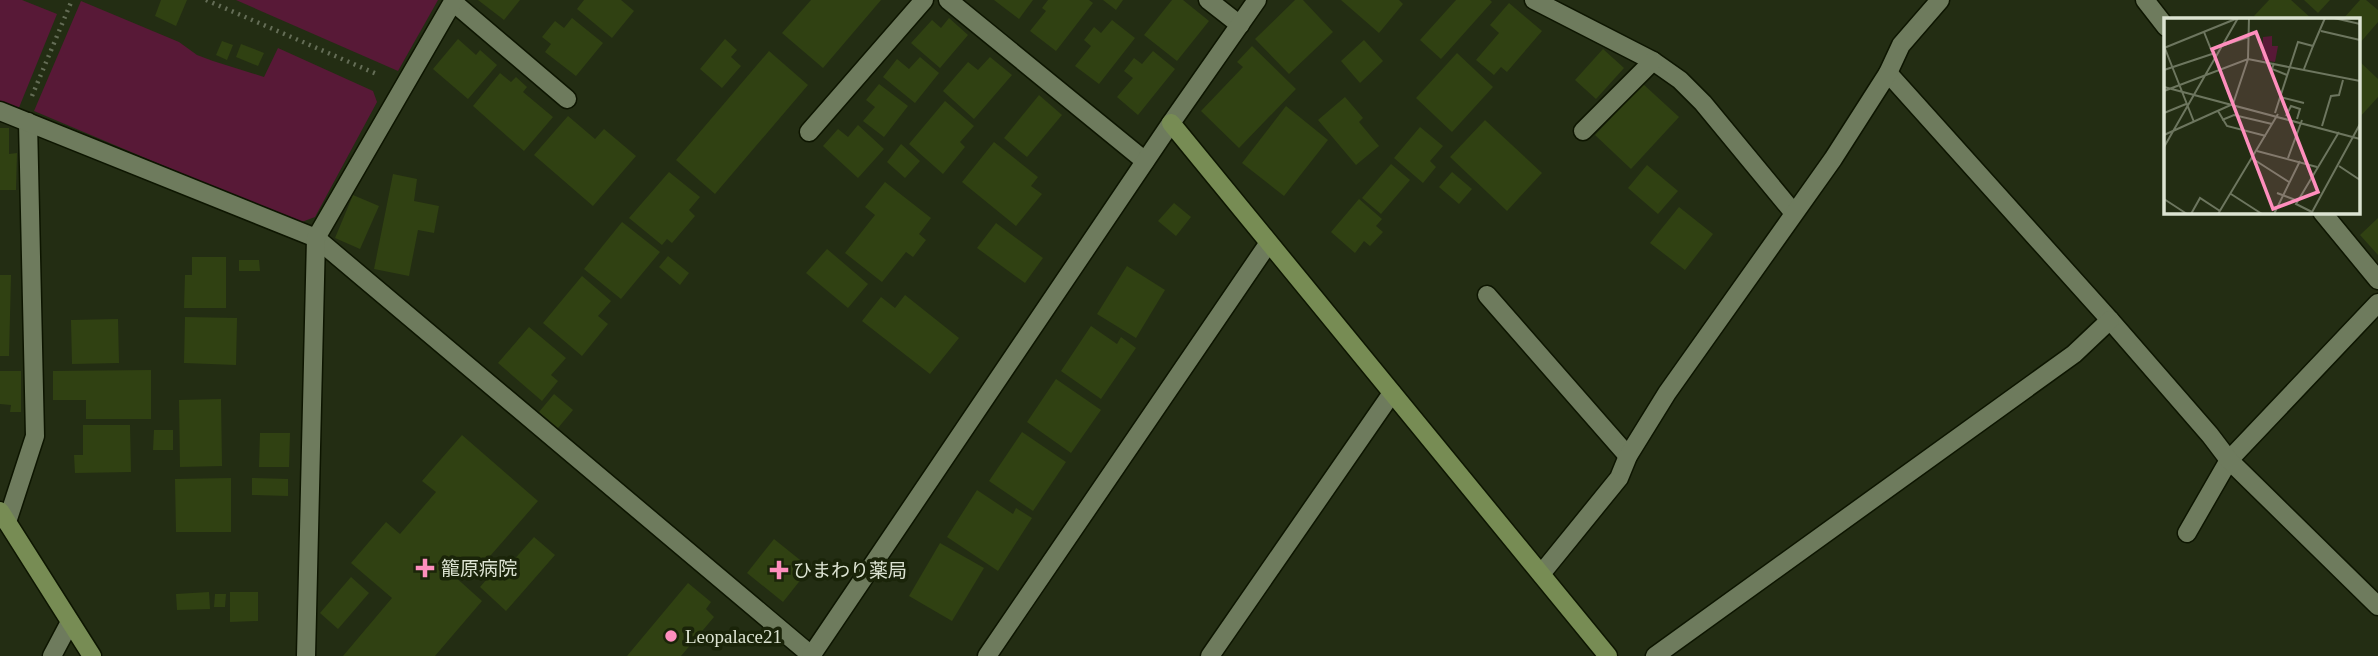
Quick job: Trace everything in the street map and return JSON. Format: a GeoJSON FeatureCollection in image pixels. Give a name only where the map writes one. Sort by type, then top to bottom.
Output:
{"type":"FeatureCollection","features":[{"type":"Feature","properties":{"kind":"street"},"geometry":{"type":"LineString","coordinates":[[809,132],[924,0]]}},
{"type":"Feature","properties":{"kind":"street"},"geometry":{"type":"LineString","coordinates":[[1208,0],[1240,25]]}},
{"type":"Feature","properties":{"kind":"street"},"geometry":{"type":"LineString","coordinates":[[0,111],[316,238],[812,656],[1145,161],[1257,0]]}},
{"type":"Feature","properties":{"kind":"street"},"geometry":{"type":"LineString","coordinates":[[1534,0],[1653,61],[1680,80],[1703,103],[1793,212]]}},
{"type":"Feature","properties":{"kind":"street"},"geometry":{"type":"LineString","coordinates":[[1541,574],[1619,478],[1628,456],[1667,393],[1833,159],[1888,73],[1901,45],[1940,0]]}},
{"type":"Feature","properties":{"kind":"street"},"geometry":{"type":"LineString","coordinates":[[2145,0],[2164,24]]}},
{"type":"Feature","properties":{"kind":"street"},"geometry":{"type":"LineString","coordinates":[[306,656],[316,238],[453,1],[567,99]]}},
{"type":"Feature","properties":{"kind":"street"},"geometry":{"type":"LineString","coordinates":[[959,3],[1145,161]]}},
{"type":"Feature","properties":{"kind":"street"},"geometry":{"type":"LineString","coordinates":[[1583,131],[1653,61]]}},
{"type":"Feature","properties":{"kind":"street"},"geometry":{"type":"LineString","coordinates":[[1888,73],[2110,320],[2229,460],[2378,606]]}},
{"type":"Feature","properties":{"kind":"street"},"geometry":{"type":"LineString","coordinates":[[28,122],[35,436],[4,517],[92,656]]}},
{"type":"Feature","properties":{"kind":"street"},"geometry":{"type":"LineString","coordinates":[[1171,123],[1608,656]]}},
{"type":"Feature","properties":{"kind":"street"},"geometry":{"type":"LineString","coordinates":[[2324,214],[2378,280]]}},
{"type":"Feature","properties":{"kind":"street"},"geometry":{"type":"LineString","coordinates":[[987,656],[1268,244]]}},
{"type":"Feature","properties":{"kind":"street"},"geometry":{"type":"LineString","coordinates":[[1488,295],[1628,456]]}},
{"type":"Feature","properties":{"kind":"street"},"geometry":{"type":"LineString","coordinates":[[2187,533],[2229,460],[2378,303]]}},
{"type":"Feature","properties":{"kind":"street"},"geometry":{"type":"LineString","coordinates":[[1655,656],[2074,354],[2110,320]]}},
{"type":"Feature","properties":{"kind":"street"},"geometry":{"type":"LineString","coordinates":[[1210,656],[1392,393]]}},
{"type":"Feature","properties":{"kind":"street"},"geometry":{"type":"LineString","coordinates":[[52,656],[70,622]]}},
{"type":"Feature","properties":{"kind":"path"},"geometry":{"type":"LineString","coordinates":[[29,102],[72,0]]}},
{"type":"Feature","properties":{"kind":"path"},"geometry":{"type":"LineString","coordinates":[[206,0],[380,75]]}},
{"type":"Feature","properties":{"kind":"shaded area"},"geometry":{"type":"Polygon","coordinates":[[[0,0],[22,0],[57,14],[18,110],[0,102],[0,0]]]}},
{"type":"Feature","properties":{"kind":"shaded area"},"geometry":{"type":"Polygon","coordinates":[[[236,0],[438,0],[398,71],[236,0]]]}},
{"type":"Feature","properties":{"kind":"shaded area"},"geometry":{"type":"Polygon","coordinates":[[[81,1],[179,42],[197,55],[264,77],[278,48],[373,91],[377,102],[315,217],[299,223],[34,111],[81,1]]]}},
{"type":"Feature","properties":{"kind":"building"},"geometry":{"type":"Polygon","coordinates":[[[161,0],[187,0],[176,26],[155,16],[161,0]]]}},
{"type":"Feature","properties":{"kind":"building"},"geometry":{"type":"Polygon","coordinates":[[[478,0],[520,0],[504,20],[478,0]]]}},
{"type":"Feature","properties":{"kind":"building"},"geometry":{"type":"Polygon","coordinates":[[[584,0],[621,0],[634,11],[612,38],[577,9],[584,0]]]}},
{"type":"Feature","properties":{"kind":"building"},"geometry":{"type":"Polygon","coordinates":[[[811,0],[881,0],[823,68],[782,33],[811,0]]]}},
{"type":"Feature","properties":{"kind":"building"},"geometry":{"type":"Polygon","coordinates":[[[994,0],[1033,0],[1019,19],[994,0]]]}},
{"type":"Feature","properties":{"kind":"building"},"geometry":{"type":"Polygon","coordinates":[[[1048,0],[1089,0],[1093,3],[1056,51],[1030,31],[1046,11],[1042,8],[1048,0]]]}},
{"type":"Feature","properties":{"kind":"building"},"geometry":{"type":"Polygon","coordinates":[[[1103,0],[1123,0],[1116,10],[1103,0]]]}},
{"type":"Feature","properties":{"kind":"building"},"geometry":{"type":"Polygon","coordinates":[[[1172,0],[1183,0],[1209,21],[1177,61],[1144,35],[1172,0]]]}},
{"type":"Feature","properties":{"kind":"building"},"geometry":{"type":"Polygon","coordinates":[[[1295,0],[1303,0],[1333,32],[1289,74],[1255,39],[1295,0]]]}},
{"type":"Feature","properties":{"kind":"building"},"geometry":{"type":"Polygon","coordinates":[[[1341,0],[1399,0],[1403,4],[1379,33],[1341,0]]]}},
{"type":"Feature","properties":{"kind":"building"},"geometry":{"type":"Polygon","coordinates":[[[1456,0],[1492,2],[1441,59],[1420,40],[1456,0]]]}},
{"type":"Feature","properties":{"kind":"building"},"geometry":{"type":"Polygon","coordinates":[[[2269,0],[2291,0],[2311,18],[2257,18],[2254,16],[2269,0]]]}},
{"type":"Feature","properties":{"kind":"building"},"geometry":{"type":"Polygon","coordinates":[[[2304,0],[2330,0],[2318,13],[2304,0]]]}},
{"type":"Feature","properties":{"kind":"building"},"geometry":{"type":"Polygon","coordinates":[[[2360,0],[2366,0],[2378,10],[2378,22],[2360,43],[2360,18],[2344,18],[2360,0]]]}},
{"type":"Feature","properties":{"kind":"building"},"geometry":{"type":"Polygon","coordinates":[[[1509,3],[1542,31],[1507,72],[1501,67],[1494,75],[1476,60],[1499,33],[1490,25],[1509,3]]]}},
{"type":"Feature","properties":{"kind":"building"},"geometry":{"type":"Polygon","coordinates":[[[572,18],[603,43],[576,76],[545,52],[551,44],[542,37],[555,21],[564,28],[572,18]]]}},
{"type":"Feature","properties":{"kind":"building"},"geometry":{"type":"Polygon","coordinates":[[[949,18],[968,35],[940,68],[911,43],[932,20],[941,28],[949,18]]]}},
{"type":"Feature","properties":{"kind":"building"},"geometry":{"type":"Polygon","coordinates":[[[1112,20],[1135,38],[1099,84],[1075,66],[1091,46],[1084,40],[1094,27],[1101,33],[1112,20]]]}},
{"type":"Feature","properties":{"kind":"building"},"geometry":{"type":"Polygon","coordinates":[[[458,39],[476,55],[480,50],[497,65],[468,99],[433,69],[458,39]]]}},
{"type":"Feature","properties":{"kind":"building"},"geometry":{"type":"Polygon","coordinates":[[[725,39],[737,50],[731,57],[741,66],[722,88],[700,69],[725,39]]]}},
{"type":"Feature","properties":{"kind":"building"},"geometry":{"type":"Polygon","coordinates":[[[1364,40],[1383,61],[1360,83],[1341,61],[1364,40]]]}},
{"type":"Feature","properties":{"kind":"building"},"geometry":{"type":"Polygon","coordinates":[[[222,41],[233,45],[227,60],[216,55],[222,41]]]}},
{"type":"Feature","properties":{"kind":"building"},"geometry":{"type":"Polygon","coordinates":[[[241,44],[264,53],[258,66],[236,57],[241,44]]]}},
{"type":"Feature","properties":{"kind":"building"},"geometry":{"type":"Polygon","coordinates":[[[1252,46],[1296,89],[1239,148],[1201,111],[1243,67],[1237,62],[1252,46]]]}},
{"type":"Feature","properties":{"kind":"building"},"geometry":{"type":"Polygon","coordinates":[[[1603,49],[1624,68],[1596,99],[1575,80],[1603,49]]]}},
{"type":"Feature","properties":{"kind":"building"},"geometry":{"type":"Polygon","coordinates":[[[769,51],[808,85],[715,194],[676,160],[769,51]]]}},
{"type":"Feature","properties":{"kind":"building"},"geometry":{"type":"Polygon","coordinates":[[[1153,51],[1175,69],[1138,115],[1117,97],[1133,78],[1124,71],[1134,58],[1142,64],[1153,51]]]}},
{"type":"Feature","properties":{"kind":"building"},"geometry":{"type":"Polygon","coordinates":[[[1457,53],[1493,87],[1452,132],[1416,98],[1457,53]]]}},
{"type":"Feature","properties":{"kind":"building"},"geometry":{"type":"Polygon","coordinates":[[[920,57],[939,73],[915,103],[883,77],[897,59],[909,69],[920,57]]]}},
{"type":"Feature","properties":{"kind":"building"},"geometry":{"type":"Polygon","coordinates":[[[990,57],[1012,75],[974,119],[943,91],[968,62],[978,70],[990,57]]]}},
{"type":"Feature","properties":{"kind":"building"},"geometry":{"type":"Polygon","coordinates":[[[2360,62],[2378,79],[2378,97],[2360,117],[2360,62]]]}},
{"type":"Feature","properties":{"kind":"building"},"geometry":{"type":"Polygon","coordinates":[[[500,73],[511,82],[516,77],[527,87],[523,92],[553,117],[524,151],[473,106],[500,73]]]}},
{"type":"Feature","properties":{"kind":"building"},"geometry":{"type":"Polygon","coordinates":[[[879,84],[908,106],[884,137],[863,121],[875,107],[866,100],[879,84]]]}},
{"type":"Feature","properties":{"kind":"building"},"geometry":{"type":"Polygon","coordinates":[[[1643,84],[1679,117],[1631,169],[1595,135],[1643,84]]]}},
{"type":"Feature","properties":{"kind":"building"},"geometry":{"type":"Polygon","coordinates":[[[1039,95],[1062,115],[1027,157],[1004,138],[1039,95]]]}},
{"type":"Feature","properties":{"kind":"building"},"geometry":{"type":"Polygon","coordinates":[[[1345,97],[1363,118],[1359,122],[1379,146],[1356,165],[1318,120],[1345,97]]]}},
{"type":"Feature","properties":{"kind":"building"},"geometry":{"type":"Polygon","coordinates":[[[945,101],[974,126],[960,142],[965,147],[943,174],[909,144],[945,101]]]}},
{"type":"Feature","properties":{"kind":"building"},"geometry":{"type":"Polygon","coordinates":[[[1286,106],[1328,140],[1284,196],[1242,163],[1286,106]]]}},
{"type":"Feature","properties":{"kind":"building"},"geometry":{"type":"Polygon","coordinates":[[[568,116],[595,139],[604,129],[636,156],[593,206],[534,155],[568,116]]]}},
{"type":"Feature","properties":{"kind":"building"},"geometry":{"type":"Polygon","coordinates":[[[1485,120],[1542,173],[1507,211],[1450,157],[1485,120]]]}},
{"type":"Feature","properties":{"kind":"building"},"geometry":{"type":"Polygon","coordinates":[[[858,125],[884,149],[858,178],[823,146],[838,129],[848,137],[858,125]]]}},
{"type":"Feature","properties":{"kind":"building"},"geometry":{"type":"Polygon","coordinates":[[[1420,127],[1443,146],[1430,161],[1436,167],[1423,183],[1394,158],[1420,127]]]}},
{"type":"Feature","properties":{"kind":"building"},"geometry":{"type":"Polygon","coordinates":[[[0,128],[9,128],[9,154],[17,153],[16,190],[0,190],[0,128]]]}},
{"type":"Feature","properties":{"kind":"building"},"geometry":{"type":"Polygon","coordinates":[[[994,142],[1038,177],[1031,186],[1042,194],[1016,226],[962,182],[994,142]]]}},
{"type":"Feature","properties":{"kind":"building"},"geometry":{"type":"Polygon","coordinates":[[[901,144],[920,161],[905,178],[887,162],[901,144]]]}},
{"type":"Feature","properties":{"kind":"building"},"geometry":{"type":"Polygon","coordinates":[[[1391,164],[1410,180],[1381,214],[1362,198],[1391,164]]]}},
{"type":"Feature","properties":{"kind":"building"},"geometry":{"type":"Polygon","coordinates":[[[1647,165],[1678,191],[1658,214],[1628,188],[1647,165]]]}},
{"type":"Feature","properties":{"kind":"building"},"geometry":{"type":"Polygon","coordinates":[[[669,172],[700,197],[689,210],[695,216],[672,243],[667,239],[662,245],[629,218],[669,172]]]}},
{"type":"Feature","properties":{"kind":"building"},"geometry":{"type":"Polygon","coordinates":[[[1452,172],[1472,189],[1459,204],[1439,187],[1452,172]]]}},
{"type":"Feature","properties":{"kind":"building"},"geometry":{"type":"Polygon","coordinates":[[[393,174],[417,179],[414,201],[439,206],[434,233],[418,230],[409,276],[374,269],[393,174]]]}},
{"type":"Feature","properties":{"kind":"building"},"geometry":{"type":"Polygon","coordinates":[[[885,182],[931,218],[919,234],[926,240],[913,257],[906,252],[882,282],[845,253],[875,215],[865,207],[885,182]]]}},
{"type":"Feature","properties":{"kind":"building"},"geometry":{"type":"Polygon","coordinates":[[[353,195],[379,206],[360,249],[335,238],[353,195]]]}},
{"type":"Feature","properties":{"kind":"building"},"geometry":{"type":"Polygon","coordinates":[[[1359,199],[1382,219],[1376,226],[1383,232],[1370,246],[1364,241],[1355,253],[1331,232],[1359,199]]]}},
{"type":"Feature","properties":{"kind":"building"},"geometry":{"type":"Polygon","coordinates":[[[1174,203],[1191,217],[1176,236],[1158,221],[1174,203]]]}},
{"type":"Feature","properties":{"kind":"building"},"geometry":{"type":"Polygon","coordinates":[[[1679,207],[1713,234],[1685,270],[1650,243],[1679,207]]]}},
{"type":"Feature","properties":{"kind":"building"},"geometry":{"type":"Polygon","coordinates":[[[2378,218],[2378,255],[2360,235],[2378,218]]]}},
{"type":"Feature","properties":{"kind":"building"},"geometry":{"type":"Polygon","coordinates":[[[622,222],[660,252],[621,299],[584,269],[622,222]]]}},
{"type":"Feature","properties":{"kind":"building"},"geometry":{"type":"Polygon","coordinates":[[[996,223],[1043,258],[1025,283],[977,248],[996,223]]]}},
{"type":"Feature","properties":{"kind":"building"},"geometry":{"type":"Polygon","coordinates":[[[827,249],[868,284],[848,308],[806,273],[827,249]]]}},
{"type":"Feature","properties":{"kind":"building"},"geometry":{"type":"Polygon","coordinates":[[[668,256],[689,273],[680,285],[659,267],[668,256]]]}},
{"type":"Feature","properties":{"kind":"building"},"geometry":{"type":"Polygon","coordinates":[[[192,257],[226,257],[226,308],[184,308],[185,275],[192,275],[192,257]]]}},
{"type":"Feature","properties":{"kind":"building"},"geometry":{"type":"Polygon","coordinates":[[[239,260],[259,260],[260,271],[239,271],[239,260]]]}},
{"type":"Feature","properties":{"kind":"building"},"geometry":{"type":"Polygon","coordinates":[[[1127,266],[1165,290],[1136,338],[1097,314],[1127,266]]]}},
{"type":"Feature","properties":{"kind":"building"},"geometry":{"type":"Polygon","coordinates":[[[0,275],[11,275],[9,356],[0,356],[0,275]]]}},
{"type":"Feature","properties":{"kind":"building"},"geometry":{"type":"Polygon","coordinates":[[[582,276],[611,301],[598,316],[608,324],[582,356],[543,323],[582,276]]]}},
{"type":"Feature","properties":{"kind":"building"},"geometry":{"type":"Polygon","coordinates":[[[905,295],[959,338],[930,374],[862,321],[881,297],[895,308],[905,295]]]}},
{"type":"Feature","properties":{"kind":"building"},"geometry":{"type":"Polygon","coordinates":[[[185,317],[237,318],[236,365],[184,363],[185,317]]]}},
{"type":"Feature","properties":{"kind":"building"},"geometry":{"type":"Polygon","coordinates":[[[118,319],[119,363],[72,364],[71,320],[118,319]]]}},
{"type":"Feature","properties":{"kind":"building"},"geometry":{"type":"Polygon","coordinates":[[[1091,326],[1117,344],[1121,337],[1136,348],[1101,399],[1061,371],[1091,326]]]}},
{"type":"Feature","properties":{"kind":"building"},"geometry":{"type":"Polygon","coordinates":[[[529,327],[566,358],[551,375],[558,381],[542,401],[498,363],[529,327]]]}},
{"type":"Feature","properties":{"kind":"building"},"geometry":{"type":"Polygon","coordinates":[[[151,370],[151,419],[86,419],[86,400],[53,400],[53,371],[151,370]]]}},
{"type":"Feature","properties":{"kind":"building"},"geometry":{"type":"Polygon","coordinates":[[[0,371],[21,371],[21,412],[10,412],[11,405],[0,404],[0,371]]]}},
{"type":"Feature","properties":{"kind":"building"},"geometry":{"type":"Polygon","coordinates":[[[1056,379],[1101,410],[1071,453],[1027,422],[1056,379]]]}},
{"type":"Feature","properties":{"kind":"building"},"geometry":{"type":"Polygon","coordinates":[[[554,394],[573,410],[558,428],[539,412],[554,394]]]}},
{"type":"Feature","properties":{"kind":"building"},"geometry":{"type":"Polygon","coordinates":[[[221,399],[222,466],[180,467],[179,400],[221,399]]]}},
{"type":"Feature","properties":{"kind":"building"},"geometry":{"type":"Polygon","coordinates":[[[83,425],[130,425],[131,472],[75,473],[74,455],[83,455],[83,425]]]}},
{"type":"Feature","properties":{"kind":"building"},"geometry":{"type":"Polygon","coordinates":[[[154,430],[173,430],[173,450],[153,450],[154,430]]]}},
{"type":"Feature","properties":{"kind":"building"},"geometry":{"type":"Polygon","coordinates":[[[1022,432],[1066,462],[1033,511],[989,481],[1022,432]]]}},
{"type":"Feature","properties":{"kind":"building"},"geometry":{"type":"Polygon","coordinates":[[[260,433],[290,433],[289,467],[259,467],[260,433]]]}},
{"type":"Feature","properties":{"kind":"building","name":"籠原病院"},"geometry":{"type":"Polygon","coordinates":[[[462,435],[538,501],[477,571],[466,561],[453,575],[482,601],[435,656],[343,656],[392,598],[351,563],[386,522],[400,534],[436,492],[422,481],[462,435]]]}},
{"type":"Feature","properties":{"kind":"building"},"geometry":{"type":"Polygon","coordinates":[[[231,478],[231,532],[176,532],[175,479],[231,478]]]}},
{"type":"Feature","properties":{"kind":"building"},"geometry":{"type":"Polygon","coordinates":[[[252,478],[288,479],[288,496],[252,495],[252,478]]]}},
{"type":"Feature","properties":{"kind":"building"},"geometry":{"type":"Polygon","coordinates":[[[977,490],[1013,514],[1016,508],[1032,518],[998,571],[947,537],[977,490]]]}},
{"type":"Feature","properties":{"kind":"building"},"geometry":{"type":"Polygon","coordinates":[[[534,537],[555,555],[506,611],[480,587],[499,565],[505,570],[534,537]]]}},
{"type":"Feature","properties":{"kind":"building","name":"ひまわり薬局"},"geometry":{"type":"Polygon","coordinates":[[[774,539],[810,568],[783,602],[747,573],[774,539]]]}},
{"type":"Feature","properties":{"kind":"building"},"geometry":{"type":"Polygon","coordinates":[[[940,543],[984,568],[952,621],[909,596],[940,543]]]}},
{"type":"Feature","properties":{"kind":"building"},"geometry":{"type":"Polygon","coordinates":[[[351,577],[369,593],[338,629],[320,613],[351,577]]]}},
{"type":"Feature","properties":{"kind":"building","name":"Leopalace21"},"geometry":{"type":"Polygon","coordinates":[[[688,583],[711,602],[706,609],[714,617],[681,656],[627,656],[688,583]]]}},
{"type":"Feature","properties":{"kind":"building"},"geometry":{"type":"Polygon","coordinates":[[[209,592],[210,609],[177,610],[176,594],[209,592]]]}},
{"type":"Feature","properties":{"kind":"building"},"geometry":{"type":"Polygon","coordinates":[[[230,592],[258,592],[258,621],[230,622],[230,592]]]}},
{"type":"Feature","properties":{"kind":"building"},"geometry":{"type":"Polygon","coordinates":[[[215,594],[226,594],[225,607],[214,607],[215,594]]]}},
{"type":"Feature","properties":{"kind":"place","name":"籠原病院"},"geometry":{"type":"Point","coordinates":[425,568]}},
{"type":"Feature","properties":{"kind":"place","name":"ひまわり薬局"},"geometry":{"type":"Point","coordinates":[779,570]}},
{"type":"Feature","properties":{"kind":"place","name":"Leopalace21"},"geometry":{"type":"Point","coordinates":[671,636]}}]}
